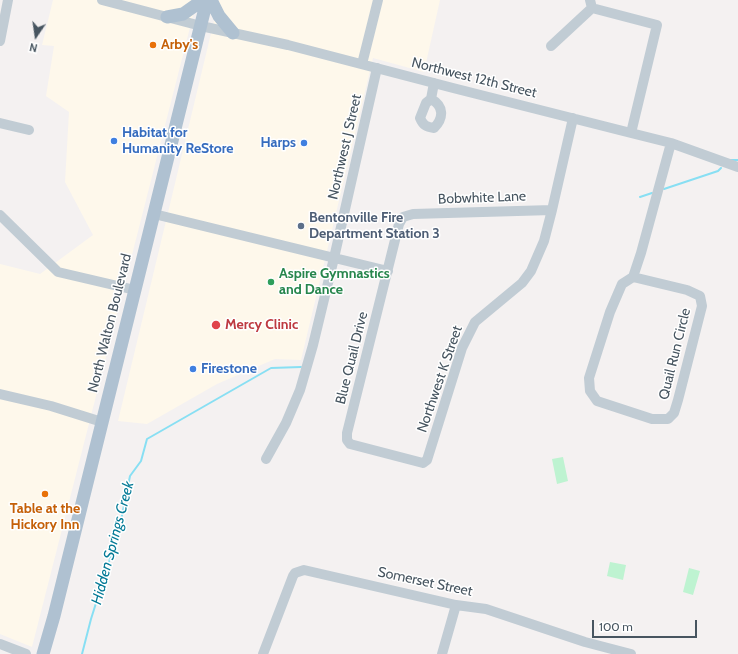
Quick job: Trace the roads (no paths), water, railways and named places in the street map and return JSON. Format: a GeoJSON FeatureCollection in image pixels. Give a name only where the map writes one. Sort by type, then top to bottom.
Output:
{"type":"FeatureCollection","features":[{"type":"Feature","properties":{"kind":"main road"},"geometry":{"type":"LineString","coordinates":[[166,17],[183,14],[203,0]]}},
{"type":"Feature","properties":{"kind":"main road","name":"North Walton Boulevard"},"geometry":{"type":"LineString","coordinates":[[43,654],[54,616],[207,0]]}},
{"type":"Feature","properties":{"kind":"main road"},"geometry":{"type":"LineString","coordinates":[[211,0],[220,16],[233,33]]}},
{"type":"Feature","properties":{"kind":"street"},"geometry":{"type":"LineString","coordinates":[[0,41],[8,0]]}},
{"type":"Feature","properties":{"kind":"street","name":"Northwest 12th Street"},"geometry":{"type":"LineString","coordinates":[[102,0],[201,26],[288,45],[671,143],[738,167]]}},
{"type":"Feature","properties":{"kind":"street"},"geometry":{"type":"LineString","coordinates":[[362,64],[378,0]]}},
{"type":"Feature","properties":{"kind":"street"},"geometry":{"type":"LineString","coordinates":[[551,46],[591,4],[657,25],[631,133]]}},
{"type":"Feature","properties":{"kind":"street","name":"Northwest J Street"},"geometry":{"type":"LineString","coordinates":[[266,459],[286,423],[300,390],[313,345],[377,68]]}},
{"type":"Feature","properties":{"kind":"street"},"geometry":{"type":"LineString","coordinates":[[431,99],[434,83]]}},
{"type":"Feature","properties":{"kind":"street","name":"Northwest K Street"},"geometry":{"type":"LineString","coordinates":[[350,444],[423,462],[427,460],[462,348],[475,322],[522,284],[531,271],[544,241],[573,118]]}},
{"type":"Feature","properties":{"kind":"street"},"geometry":{"type":"LineString","coordinates":[[0,123],[29,130]]}},
{"type":"Feature","properties":{"kind":"street","name":"Quail Run Circle"},"geometry":{"type":"LineString","coordinates":[[632,277],[687,290],[700,296],[702,306],[682,386],[674,413],[668,419],[652,419],[597,402],[590,392],[589,378],[610,312],[622,284],[632,277],[641,253],[671,143]]}},
{"type":"Feature","properties":{"kind":"street","name":"Bobwhite Lane"},"geometry":{"type":"LineString","coordinates":[[413,214],[552,210]]}},
{"type":"Feature","properties":{"kind":"street"},"geometry":{"type":"LineString","coordinates":[[154,214],[388,271]]}},
{"type":"Feature","properties":{"kind":"street","name":"Blue Quail Drive"},"geometry":{"type":"LineString","coordinates":[[350,444],[347,440],[347,433],[399,224],[403,217],[413,214]]}},
{"type":"Feature","properties":{"kind":"street"},"geometry":{"type":"LineString","coordinates":[[0,215],[58,272],[135,290]]}},
{"type":"Feature","properties":{"kind":"street"},"geometry":{"type":"LineString","coordinates":[[0,394],[51,406],[102,422]]}},
{"type":"Feature","properties":{"kind":"street","name":"Somerset Street"},"geometry":{"type":"LineString","coordinates":[[263,654],[293,576],[299,571],[310,572],[456,605],[486,609],[584,642],[632,654]]}},
{"type":"Feature","properties":{"kind":"street"},"geometry":{"type":"LineString","coordinates":[[442,654],[456,605]]}},
{"type":"Feature","properties":{"kind":"street"},"geometry":{"type":"LineString","coordinates":[[0,644],[26,654]]}},
{"type":"Feature","properties":{"kind":"waterway"},"geometry":{"type":"LineString","coordinates":[[731,160],[738,160]]}},
{"type":"Feature","properties":{"kind":"waterway"},"geometry":{"type":"LineString","coordinates":[[664,189],[718,171],[721,168]]}},
{"type":"Feature","properties":{"kind":"waterway"},"geometry":{"type":"LineString","coordinates":[[640,197],[652,193]]}},
{"type":"Feature","properties":{"kind":"waterway","name":"Hidden Springs Creek"},"geometry":{"type":"LineString","coordinates":[[82,654],[91,619],[119,530],[130,476],[141,461],[147,439],[271,368],[301,367]]}},
{"type":"Feature","properties":{"kind":"place","name":"Arby's"},"geometry":{"type":"Point","coordinates":[153,45]}},
{"type":"Feature","properties":{"kind":"place","name":"Habitat for Humanity ReStore"},"geometry":{"type":"Point","coordinates":[114,141]}},
{"type":"Feature","properties":{"kind":"place","name":"Harps"},"geometry":{"type":"Point","coordinates":[304,143]}},
{"type":"Feature","properties":{"kind":"place","name":"Bentonville Fire Department Station 3"},"geometry":{"type":"Point","coordinates":[301,226]}},
{"type":"Feature","properties":{"kind":"place","name":"Aspire Gymnastics and Dance"},"geometry":{"type":"Point","coordinates":[271,282]}},
{"type":"Feature","properties":{"kind":"place","name":"Mercy Clinic"},"geometry":{"type":"Point","coordinates":[216,325]}},
{"type":"Feature","properties":{"kind":"place","name":"Firestone"},"geometry":{"type":"Point","coordinates":[193,369]}},
{"type":"Feature","properties":{"kind":"place","name":"Table at the Hickory Inn"},"geometry":{"type":"Point","coordinates":[45,494]}}]}
